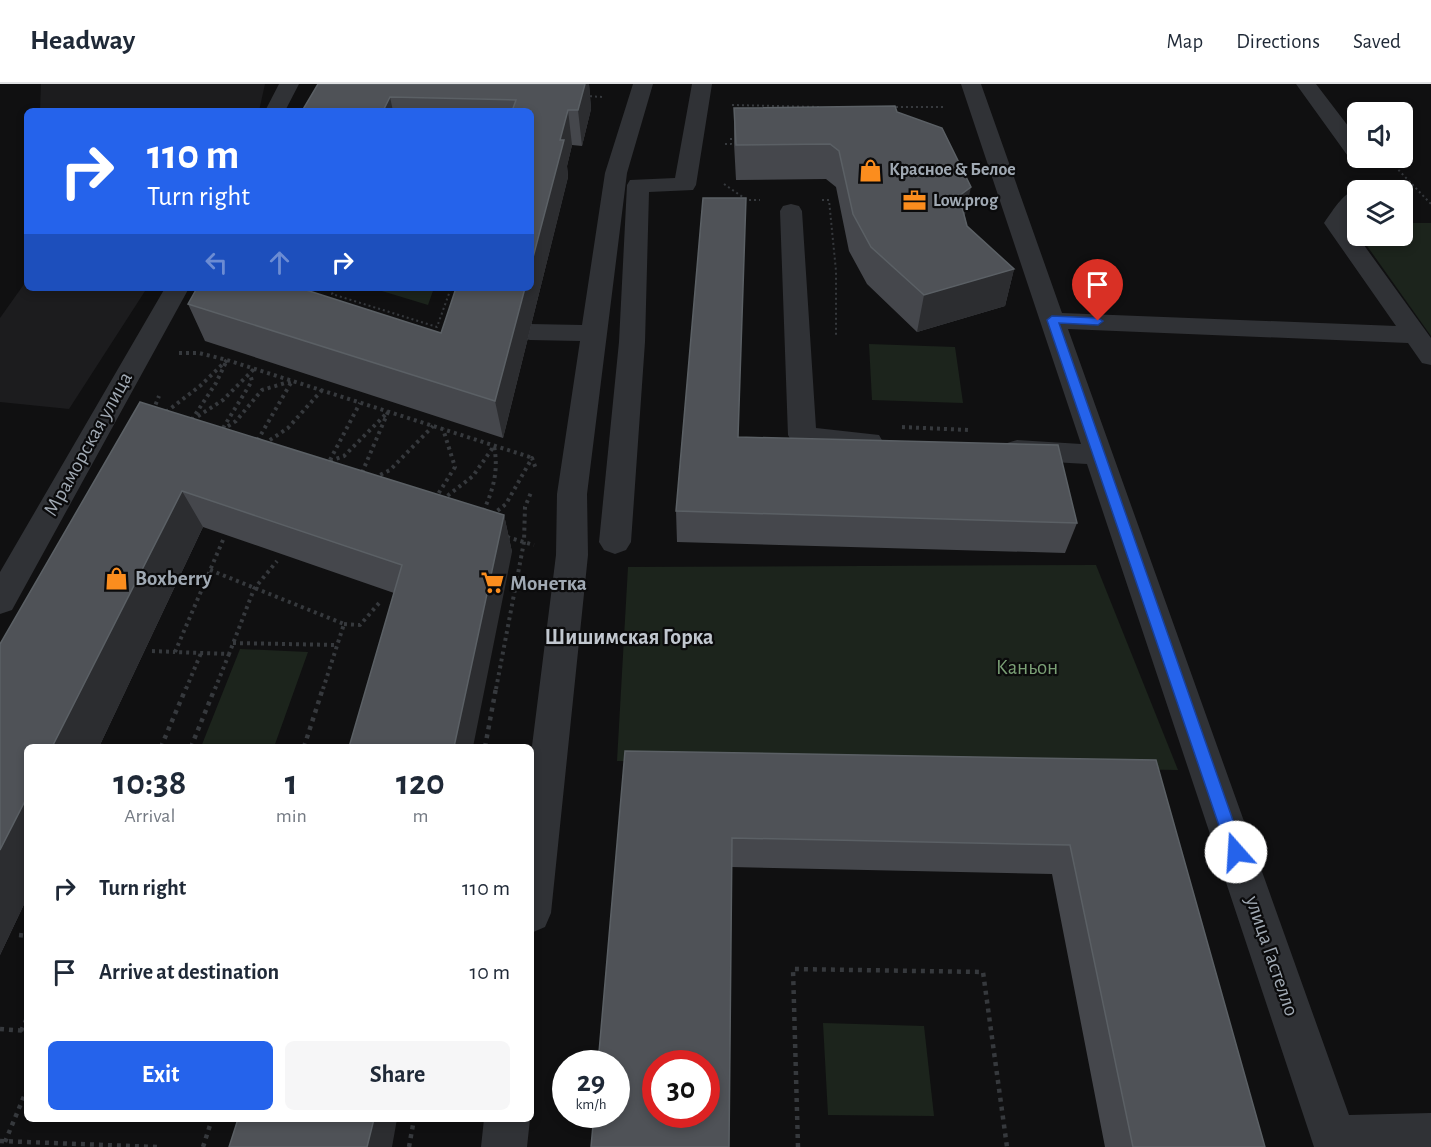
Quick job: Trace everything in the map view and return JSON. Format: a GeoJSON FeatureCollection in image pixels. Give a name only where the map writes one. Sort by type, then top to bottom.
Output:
{"type":"FeatureCollection","features":[{"type":"Feature","properties":{"kind":"street"},"geometry":{"type":"LineString","coordinates":[[277,108],[289,84]]}},
{"type":"Feature","properties":{"kind":"street"},"geometry":{"type":"LineString","coordinates":[[615,542],[632,342],[638,185],[686,185],[702,84]]}},
{"type":"Feature","properties":{"kind":"street","name":"улица Гастелло"},"geometry":{"type":"LineString","coordinates":[[971,84],[1336,1143]]}},
{"type":"Feature","properties":{"kind":"street"},"geometry":{"type":"LineString","coordinates":[[1306,84],[1343,122],[1347,131]]}},
{"type":"Feature","properties":{"kind":"street"},"geometry":{"type":"LineString","coordinates":[[534,887],[572,555],[572,494],[616,173],[641,91]]}},
{"type":"Feature","properties":{"kind":"street"},"geometry":{"type":"LineString","coordinates":[[1347,209],[1336,223],[1347,239]]}},
{"type":"Feature","properties":{"kind":"street"},"geometry":{"type":"LineString","coordinates":[[791,211],[802,435],[832,440],[893,435]]}},
{"type":"Feature","properties":{"kind":"street"},"geometry":{"type":"LineString","coordinates":[[1352,246],[1431,357]]}},
{"type":"Feature","properties":{"kind":"street","name":"Мраморская улица"},"geometry":{"type":"LineString","coordinates":[[0,601],[175,291]]}},
{"type":"Feature","properties":{"kind":"street"},"geometry":{"type":"LineString","coordinates":[[1052,320],[1415,335]]}},
{"type":"Feature","properties":{"kind":"street"},"geometry":{"type":"LineString","coordinates":[[530,332],[594,333]]}},
{"type":"Feature","properties":{"kind":"street"},"geometry":{"type":"LineString","coordinates":[[993,449],[1099,455]]}},
{"type":"Feature","properties":{"kind":"street"},"geometry":{"type":"LineString","coordinates":[[504,1147],[507,1122]]}},
{"type":"Feature","properties":{"kind":"street"},"geometry":{"type":"LineString","coordinates":[[1336,1143],[1431,1136]]}},
{"type":"Feature","properties":{"kind":"path"},"geometry":{"type":"LineString","coordinates":[[583,96],[641,91]]}},
{"type":"Feature","properties":{"kind":"path"},"geometry":{"type":"LineString","coordinates":[[731,105],[829,107]]}},
{"type":"Feature","properties":{"kind":"path"},"geometry":{"type":"LineString","coordinates":[[784,113],[794,107]]}},
{"type":"Feature","properties":{"kind":"path"},"geometry":{"type":"LineString","coordinates":[[887,107],[946,107]]}},
{"type":"Feature","properties":{"kind":"path"},"geometry":{"type":"LineString","coordinates":[[723,144],[731,144],[731,138],[741,138]]}},
{"type":"Feature","properties":{"kind":"path"},"geometry":{"type":"LineString","coordinates":[[1397,168],[1431,204]]}},
{"type":"Feature","properties":{"kind":"path"},"geometry":{"type":"LineString","coordinates":[[724,184],[747,200]]}},
{"type":"Feature","properties":{"kind":"path"},"geometry":{"type":"LineString","coordinates":[[836,271],[836,342]]}},
{"type":"Feature","properties":{"kind":"path"},"geometry":{"type":"LineString","coordinates":[[334,291],[332,294],[437,327],[450,291]]}},
{"type":"Feature","properties":{"kind":"path"},"geometry":{"type":"LineString","coordinates":[[180,344],[175,353],[200,353],[227,360],[532,458],[576,467]]}},
{"type":"Feature","properties":{"kind":"path"},"geometry":{"type":"LineString","coordinates":[[162,414],[200,386],[227,360]]}},
{"type":"Feature","properties":{"kind":"path"},"geometry":{"type":"LineString","coordinates":[[189,426],[227,360]]}},
{"type":"Feature","properties":{"kind":"path"},"geometry":{"type":"LineString","coordinates":[[192,420],[223,400],[254,369]]}},
{"type":"Feature","properties":{"kind":"path"},"geometry":{"type":"LineString","coordinates":[[218,436],[252,381],[249,374]]}},
{"type":"Feature","properties":{"kind":"path"},"geometry":{"type":"LineString","coordinates":[[221,430],[236,421],[262,390],[292,381]]}},
{"type":"Feature","properties":{"kind":"path"},"geometry":{"type":"LineString","coordinates":[[250,453],[292,381]]}},
{"type":"Feature","properties":{"kind":"path"},"geometry":{"type":"LineString","coordinates":[[259,447],[288,428],[322,390]]}},
{"type":"Feature","properties":{"kind":"path"},"geometry":{"type":"LineString","coordinates":[[152,414],[160,394]]}},
{"type":"Feature","properties":{"kind":"path"},"geometry":{"type":"LineString","coordinates":[[330,461],[360,403]]}},
{"type":"Feature","properties":{"kind":"path"},"geometry":{"type":"LineString","coordinates":[[320,464],[344,456],[388,412]]}},
{"type":"Feature","properties":{"kind":"path"},"geometry":{"type":"LineString","coordinates":[[360,477],[388,412]]}},
{"type":"Feature","properties":{"kind":"path"},"geometry":{"type":"LineString","coordinates":[[373,479],[390,470],[433,426]]}},
{"type":"Feature","properties":{"kind":"path"},"geometry":{"type":"LineString","coordinates":[[443,429],[455,467],[435,503],[473,476],[494,446]]}},
{"type":"Feature","properties":{"kind":"path"},"geometry":{"type":"LineString","coordinates":[[893,435],[969,430]]}},
{"type":"Feature","properties":{"kind":"path"},"geometry":{"type":"LineString","coordinates":[[494,446],[499,462],[495,490],[482,519],[506,504],[532,458]]}},
{"type":"Feature","properties":{"kind":"path"},"geometry":{"type":"LineString","coordinates":[[532,458],[537,474]]}},
{"type":"Feature","properties":{"kind":"path"},"geometry":{"type":"LineString","coordinates":[[486,744],[524,542],[525,507],[534,485]]}},
{"type":"Feature","properties":{"kind":"path"},"geometry":{"type":"LineString","coordinates":[[504,536],[572,555]]}},
{"type":"Feature","properties":{"kind":"path"},"geometry":{"type":"LineString","coordinates":[[175,652],[224,540]]}},
{"type":"Feature","properties":{"kind":"path"},"geometry":{"type":"LineString","coordinates":[[192,744],[254,589],[277,561]]}},
{"type":"Feature","properties":{"kind":"path"},"geometry":{"type":"LineString","coordinates":[[210,570],[344,624],[360,625],[380,602]]}},
{"type":"Feature","properties":{"kind":"path"},"geometry":{"type":"LineString","coordinates":[[305,744],[344,624]]}},
{"type":"Feature","properties":{"kind":"path"},"geometry":{"type":"LineString","coordinates":[[233,643],[337,645]]}},
{"type":"Feature","properties":{"kind":"path"},"geometry":{"type":"LineString","coordinates":[[152,651],[229,654]]}},
{"type":"Feature","properties":{"kind":"path"},"geometry":{"type":"LineString","coordinates":[[162,744],[201,653]]}},
{"type":"Feature","properties":{"kind":"path"},"geometry":{"type":"LineString","coordinates":[[19,935],[24,936]]}},
{"type":"Feature","properties":{"kind":"path"},"geometry":{"type":"LineString","coordinates":[[798,1147],[793,969],[982,972],[1007,1147]]}},
{"type":"Feature","properties":{"kind":"path"},"geometry":{"type":"LineString","coordinates":[[0,1029],[24,1031]]}},
{"type":"Feature","properties":{"kind":"path"},"geometry":{"type":"LineString","coordinates":[[24,1095],[2,1142],[39,1145],[157,1147]]}},
{"type":"Feature","properties":{"kind":"path"},"geometry":{"type":"LineString","coordinates":[[203,1147],[211,1122]]}},
{"type":"Feature","properties":{"kind":"path"},"geometry":{"type":"LineString","coordinates":[[409,1147],[413,1122]]}},
{"type":"Feature","properties":{"kind":"shaded area"},"geometry":{"type":"Polygon","coordinates":[[[41,84],[265,84],[260,108],[40,108],[41,84]]]}},
{"type":"Feature","properties":{"kind":"shaded area"},"geometry":{"type":"Polygon","coordinates":[[[24,284],[24,291],[145,291],[69,409],[0,402],[0,318],[24,284]]]}},
{"type":"Feature","properties":{"kind":"green space"},"geometry":{"type":"Polygon","coordinates":[[[1413,223],[1431,223],[1431,336],[1367,246],[1413,246],[1413,223]]]}},
{"type":"Feature","properties":{"kind":"green space"},"geometry":{"type":"Polygon","coordinates":[[[382,291],[433,291],[428,305],[382,291]]]}},
{"type":"Feature","properties":{"kind":"green space"},"geometry":{"type":"Polygon","coordinates":[[[869,344],[955,347],[963,403],[872,400],[869,344]]]}},
{"type":"Feature","properties":{"kind":"green space","name":"Каньон"},"geometry":{"type":"Polygon","coordinates":[[[1096,565],[1178,770],[617,761],[628,567],[1096,565]]]}},
{"type":"Feature","properties":{"kind":"green space"},"geometry":{"type":"Polygon","coordinates":[[[240,649],[308,652],[275,744],[202,744],[240,649]]]}},
{"type":"Feature","properties":{"kind":"green space"},"geometry":{"type":"Polygon","coordinates":[[[823,1023],[924,1026],[934,1116],[828,1115],[823,1023]]]}},
{"type":"Feature","properties":{"kind":"building"},"geometry":{"type":"Polygon","coordinates":[[[318,84],[585,84],[578,110],[568,110],[560,140],[564,140],[534,254],[534,108],[513,108],[516,100],[390,97],[384,108],[304,108],[318,84]]]}},
{"type":"Feature","properties":{"kind":"building"},"geometry":{"type":"Polygon","coordinates":[[[895,106],[897,112],[942,128],[971,187],[959,196],[967,226],[1014,269],[924,295],[871,247],[853,214],[839,151],[830,144],[736,145],[734,108],[895,106]]]}},
{"type":"Feature","properties":{"kind":"building"},"geometry":{"type":"Polygon","coordinates":[[[703,198],[746,198],[738,437],[1058,445],[1077,523],[676,511],[703,198]]]}},
{"type":"Feature","properties":{"kind":"building"},"geometry":{"type":"Polygon","coordinates":[[[195,291],[309,291],[441,333],[455,291],[524,291],[495,401],[188,304],[195,291]]]}},
{"type":"Feature","properties":{"kind":"building"},"geometry":{"type":"Polygon","coordinates":[[[140,402],[504,515],[455,744],[350,744],[402,565],[182,491],[54,744],[24,744],[24,803],[0,850],[0,644],[140,402]]]}},
{"type":"Feature","properties":{"kind":"building"},"geometry":{"type":"Polygon","coordinates":[[[625,751],[1156,760],[1265,1147],[1133,1147],[1070,845],[732,838],[729,1147],[591,1147],[593,1128],[630,1128],[630,1050],[599,1050],[625,751]]]}},
{"type":"Feature","properties":{"kind":"building"},"geometry":{"type":"Polygon","coordinates":[[[237,1122],[373,1122],[367,1147],[229,1147],[237,1122]]]}},
{"type":"Feature","properties":{"kind":"place","name":"Красное & Белое"},"geometry":{"type":"Point","coordinates":[871,170]}},
{"type":"Feature","properties":{"kind":"place","name":"Low.prog"},"geometry":{"type":"Point","coordinates":[915,201]}},
{"type":"Feature","properties":{"kind":"place","name":"Boxberry"},"geometry":{"type":"Point","coordinates":[117,578]}},
{"type":"Feature","properties":{"kind":"place","name":"Монетка"},"geometry":{"type":"Point","coordinates":[492,583]}},
{"type":"Feature","properties":{"kind":"district","name":"Шишимская Горка"},"geometry":{"type":"Point","coordinates":[629,637]}},
{"type":"Feature","properties":{"kind":"route"},"geometry":{"type":"LineString","coordinates":[[1098,321],[1052,320],[1236,852]]}}]}
